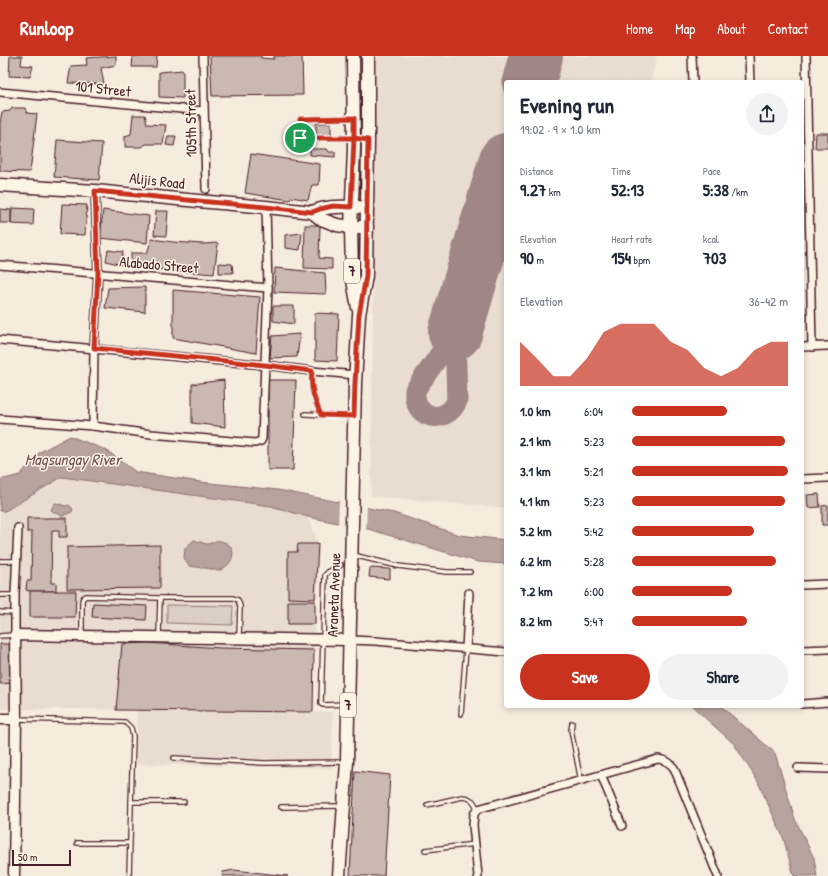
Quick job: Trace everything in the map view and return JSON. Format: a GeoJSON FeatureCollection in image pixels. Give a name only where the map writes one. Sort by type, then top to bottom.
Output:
{"type":"FeatureCollection","features":[{"type":"Feature","properties":{"kind":"main road","name":"Araneta Avenue"},"geometry":{"type":"LineString","coordinates":[[353,56],[354,138],[351,207],[352,275],[359,315]]}},
{"type":"Feature","properties":{"kind":"main road","name":"Araneta Avenue"},"geometry":{"type":"LineString","coordinates":[[340,876],[348,704],[354,416],[359,315],[366,276],[368,207],[368,56]]}},
{"type":"Feature","properties":{"kind":"main road","name":"Alijis Road"},"geometry":{"type":"LineString","coordinates":[[0,184],[95,191],[312,212],[333,206],[368,207]]}},
{"type":"Feature","properties":{"kind":"main road","name":"Alijis Road"},"geometry":{"type":"LineString","coordinates":[[312,212],[321,219],[330,223],[351,227],[367,227]]}},
{"type":"Feature","properties":{"kind":"street","name":"105th Street"},"geometry":{"type":"LineString","coordinates":[[202,56],[206,189]]}},
{"type":"Feature","properties":{"kind":"street"},"geometry":{"type":"LineString","coordinates":[[692,56],[693,80]]}},
{"type":"Feature","properties":{"kind":"street"},"geometry":{"type":"LineString","coordinates":[[749,56],[750,80]]}},
{"type":"Feature","properties":{"kind":"street"},"geometry":{"type":"LineString","coordinates":[[806,56],[812,346]]}},
{"type":"Feature","properties":{"kind":"street","name":"101 Street"},"geometry":{"type":"LineString","coordinates":[[0,92],[203,112]]}},
{"type":"Feature","properties":{"kind":"street"},"geometry":{"type":"LineString","coordinates":[[92,426],[98,273],[95,191]]}},
{"type":"Feature","properties":{"kind":"street"},"geometry":{"type":"LineString","coordinates":[[0,419],[92,426],[151,434],[255,443],[261,441],[268,288],[266,207]]}},
{"type":"Feature","properties":{"kind":"street","name":"Alabado Street"},"geometry":{"type":"LineString","coordinates":[[0,265],[268,288]]}},
{"type":"Feature","properties":{"kind":"street"},"geometry":{"type":"LineString","coordinates":[[0,340],[94,348],[356,375]]}},
{"type":"Feature","properties":{"kind":"street"},"geometry":{"type":"LineString","coordinates":[[804,347],[828,346]]}},
{"type":"Feature","properties":{"kind":"street"},"geometry":{"type":"LineString","coordinates":[[804,478],[828,478]]}},
{"type":"Feature","properties":{"kind":"street"},"geometry":{"type":"LineString","coordinates":[[14,876],[16,719],[14,595],[18,528]]}},
{"type":"Feature","properties":{"kind":"street"},"geometry":{"type":"LineString","coordinates":[[804,585],[828,584]]}},
{"type":"Feature","properties":{"kind":"street"},"geometry":{"type":"LineString","coordinates":[[466,649],[469,593]]}},
{"type":"Feature","properties":{"kind":"street"},"geometry":{"type":"LineString","coordinates":[[15,635],[323,639],[375,641],[504,652]]}},
{"type":"Feature","properties":{"kind":"street"},"geometry":{"type":"LineString","coordinates":[[804,650],[828,649]]}},
{"type":"Feature","properties":{"kind":"street"},"geometry":{"type":"LineString","coordinates":[[804,704],[828,702]]}},
{"type":"Feature","properties":{"kind":"street"},"geometry":{"type":"LineString","coordinates":[[0,718],[16,719]]}},
{"type":"Feature","properties":{"kind":"street"},"geometry":{"type":"LineString","coordinates":[[478,876],[473,825],[474,814],[481,807],[601,776],[658,759],[664,759],[669,762],[676,772],[718,876]]}},
{"type":"Feature","properties":{"kind":"street"},"geometry":{"type":"LineString","coordinates":[[798,768],[828,769]]}},
{"type":"Feature","properties":{"kind":"street"},"geometry":{"type":"LineString","coordinates":[[601,776],[622,826]]}},
{"type":"Feature","properties":{"kind":"lane"},"geometry":{"type":"LineString","coordinates":[[354,118],[300,119],[300,138],[354,138],[368,140]]}},
{"type":"Feature","properties":{"kind":"lane"},"geometry":{"type":"LineString","coordinates":[[312,371],[312,389],[321,415]]}},
{"type":"Feature","properties":{"kind":"lane"},"geometry":{"type":"LineString","coordinates":[[305,414],[354,416]]}},
{"type":"Feature","properties":{"kind":"lane"},"geometry":{"type":"LineString","coordinates":[[352,555],[398,566],[446,572],[470,572]]}},
{"type":"Feature","properties":{"kind":"lane"},"geometry":{"type":"LineString","coordinates":[[0,561],[16,561]]}},
{"type":"Feature","properties":{"kind":"lane"},"geometry":{"type":"LineString","coordinates":[[341,565],[325,576],[321,704],[348,704]]}},
{"type":"Feature","properties":{"kind":"lane"},"geometry":{"type":"LineString","coordinates":[[0,594],[14,595]]}},
{"type":"Feature","properties":{"kind":"lane"},"geometry":{"type":"LineString","coordinates":[[82,636],[82,601],[86,596],[233,598],[238,600],[240,606],[239,638]]}},
{"type":"Feature","properties":{"kind":"lane"},"geometry":{"type":"LineString","coordinates":[[159,637],[160,598]]}},
{"type":"Feature","properties":{"kind":"lane"},"geometry":{"type":"LineString","coordinates":[[0,612],[14,613]]}},
{"type":"Feature","properties":{"kind":"lane"},"geometry":{"type":"LineString","coordinates":[[0,636],[15,635]]}},
{"type":"Feature","properties":{"kind":"lane"},"geometry":{"type":"LineString","coordinates":[[461,714],[466,649]]}},
{"type":"Feature","properties":{"kind":"lane"},"geometry":{"type":"LineString","coordinates":[[16,719],[125,722],[131,728],[133,736],[129,876]]}},
{"type":"Feature","properties":{"kind":"lane"},"geometry":{"type":"LineString","coordinates":[[572,723],[571,730],[581,781]]}},
{"type":"Feature","properties":{"kind":"lane"},"geometry":{"type":"LineString","coordinates":[[174,758],[264,763],[346,762]]}},
{"type":"Feature","properties":{"kind":"lane"},"geometry":{"type":"LineString","coordinates":[[427,805],[462,797],[468,798],[472,801],[478,809]]}},
{"type":"Feature","properties":{"kind":"lane"},"geometry":{"type":"LineString","coordinates":[[131,802],[184,802]]}},
{"type":"Feature","properties":{"kind":"lane"},"geometry":{"type":"LineString","coordinates":[[281,806],[344,806]]}},
{"type":"Feature","properties":{"kind":"lane"},"geometry":{"type":"LineString","coordinates":[[77,843],[129,843]]}},
{"type":"Feature","properties":{"kind":"lane"},"geometry":{"type":"LineString","coordinates":[[425,850],[476,844]]}},
{"type":"Feature","properties":{"kind":"shaded area"},"geometry":{"type":"Polygon","coordinates":[[[376,56],[657,56],[651,80],[504,80],[504,508],[371,496],[376,56]]]}},
{"type":"Feature","properties":{"kind":"shaded area"},"geometry":{"type":"Polygon","coordinates":[[[61,477],[271,506],[308,517],[319,546],[314,650],[313,712],[333,712],[331,768],[136,764],[137,710],[0,709],[0,511],[5,511],[61,477]]]}},
{"type":"Feature","properties":{"kind":"shaded area"},"geometry":{"type":"Polygon","coordinates":[[[167,605],[233,606],[232,625],[167,623],[167,605]]]}},
{"type":"Feature","properties":{"kind":"water","name":"Magsungay River"},"geometry":{"type":"Polygon","coordinates":[[[70,436],[106,450],[136,472],[200,482],[278,490],[394,513],[459,535],[504,540],[504,564],[478,562],[368,529],[308,517],[271,506],[62,477],[5,511],[0,511],[0,480],[20,475],[40,452],[70,436]]]}},
{"type":"Feature","properties":{"kind":"water"},"geometry":{"type":"Polygon","coordinates":[[[56,503],[66,506],[69,505],[73,509],[72,512],[62,516],[54,512],[51,510],[56,503]]]}},
{"type":"Feature","properties":{"kind":"water"},"geometry":{"type":"Polygon","coordinates":[[[194,540],[206,544],[216,541],[224,542],[232,548],[233,552],[231,561],[225,568],[220,570],[189,566],[184,558],[185,548],[194,540]]]}},
{"type":"Feature","properties":{"kind":"water"},"geometry":{"type":"Polygon","coordinates":[[[694,708],[723,708],[775,753],[795,819],[814,858],[817,876],[794,876],[783,837],[757,780],[734,744],[694,708]]]}},
{"type":"Feature","properties":{"kind":"pier"},"geometry":{"type":"Polygon","coordinates":[[[339,500],[367,506],[366,531],[338,525],[339,500]]]}},
{"type":"Feature","properties":{"kind":"building"},"geometry":{"type":"Polygon","coordinates":[[[10,56],[22,56],[21,65],[33,66],[30,77],[9,76],[10,56]]]}},
{"type":"Feature","properties":{"kind":"building"},"geometry":{"type":"Polygon","coordinates":[[[116,56],[116,65],[101,68],[104,84],[68,83],[71,66],[87,65],[86,58],[116,56]]]}},
{"type":"Feature","properties":{"kind":"building"},"geometry":{"type":"Polygon","coordinates":[[[133,56],[157,56],[156,67],[132,67],[133,56]]]}},
{"type":"Feature","properties":{"kind":"building"},"geometry":{"type":"Polygon","coordinates":[[[210,56],[261,56],[261,58],[274,59],[274,56],[302,56],[303,95],[212,96],[210,56]]]}},
{"type":"Feature","properties":{"kind":"building"},"geometry":{"type":"Polygon","coordinates":[[[183,70],[183,98],[159,97],[159,72],[183,70]]]}},
{"type":"Feature","properties":{"kind":"building"},"geometry":{"type":"Polygon","coordinates":[[[12,108],[25,108],[27,113],[37,114],[30,172],[0,171],[0,123],[2,112],[10,111],[12,108]]]}},
{"type":"Feature","properties":{"kind":"building"},"geometry":{"type":"Polygon","coordinates":[[[133,115],[145,115],[147,124],[166,125],[163,144],[146,144],[142,147],[125,147],[125,136],[131,134],[133,115]]]}},
{"type":"Feature","properties":{"kind":"building"},"geometry":{"type":"Polygon","coordinates":[[[316,123],[331,123],[331,137],[316,137],[316,123]]]}},
{"type":"Feature","properties":{"kind":"building"},"geometry":{"type":"Polygon","coordinates":[[[816,133],[828,133],[828,148],[815,148],[816,133]]]}},
{"type":"Feature","properties":{"kind":"building"},"geometry":{"type":"Polygon","coordinates":[[[168,136],[176,136],[174,146],[166,145],[168,136]]]}},
{"type":"Feature","properties":{"kind":"building"},"geometry":{"type":"Polygon","coordinates":[[[57,140],[102,143],[99,180],[54,177],[57,140]]]}},
{"type":"Feature","properties":{"kind":"building"},"geometry":{"type":"Polygon","coordinates":[[[310,149],[327,149],[329,152],[335,152],[335,157],[310,155],[310,149]]]}},
{"type":"Feature","properties":{"kind":"building"},"geometry":{"type":"Polygon","coordinates":[[[251,154],[320,164],[319,185],[312,185],[308,200],[291,197],[290,200],[245,193],[251,154]]]}},
{"type":"Feature","properties":{"kind":"building"},"geometry":{"type":"Polygon","coordinates":[[[62,204],[87,205],[85,235],[60,234],[62,204]]]}},
{"type":"Feature","properties":{"kind":"building"},"geometry":{"type":"Polygon","coordinates":[[[12,208],[34,209],[33,225],[11,224],[12,208]]]}},
{"type":"Feature","properties":{"kind":"building"},"geometry":{"type":"Polygon","coordinates":[[[0,209],[11,210],[11,223],[0,223],[0,209]]]}},
{"type":"Feature","properties":{"kind":"building"},"geometry":{"type":"Polygon","coordinates":[[[103,210],[149,216],[147,243],[100,238],[103,210]]]}},
{"type":"Feature","properties":{"kind":"building"},"geometry":{"type":"Polygon","coordinates":[[[156,211],[168,211],[166,236],[154,235],[156,211]]]}},
{"type":"Feature","properties":{"kind":"building"},"geometry":{"type":"Polygon","coordinates":[[[305,225],[320,225],[319,258],[332,259],[332,269],[304,268],[305,225]]]}},
{"type":"Feature","properties":{"kind":"building"},"geometry":{"type":"Polygon","coordinates":[[[302,233],[300,250],[285,248],[285,235],[302,233]]]}},
{"type":"Feature","properties":{"kind":"building"},"geometry":{"type":"Polygon","coordinates":[[[152,239],[203,244],[218,243],[214,274],[131,267],[131,253],[147,253],[152,239]]]}},
{"type":"Feature","properties":{"kind":"building"},"geometry":{"type":"Polygon","coordinates":[[[108,250],[123,252],[122,265],[106,261],[108,250]]]}},
{"type":"Feature","properties":{"kind":"building"},"geometry":{"type":"Polygon","coordinates":[[[219,263],[232,264],[233,273],[219,273],[219,263]]]}},
{"type":"Feature","properties":{"kind":"building"},"geometry":{"type":"Polygon","coordinates":[[[275,268],[325,273],[326,294],[274,292],[275,268]]]}},
{"type":"Feature","properties":{"kind":"building"},"geometry":{"type":"Polygon","coordinates":[[[145,287],[145,312],[105,308],[108,288],[145,287]]]}},
{"type":"Feature","properties":{"kind":"building"},"geometry":{"type":"Polygon","coordinates":[[[173,290],[260,297],[256,353],[173,338],[173,290]]]}},
{"type":"Feature","properties":{"kind":"building"},"geometry":{"type":"Polygon","coordinates":[[[273,306],[294,306],[294,324],[273,321],[273,306]]]}},
{"type":"Feature","properties":{"kind":"building"},"geometry":{"type":"Polygon","coordinates":[[[315,313],[339,314],[337,361],[315,360],[315,313]]]}},
{"type":"Feature","properties":{"kind":"building"},"geometry":{"type":"Polygon","coordinates":[[[300,334],[297,357],[270,358],[272,336],[300,334]]]}},
{"type":"Feature","properties":{"kind":"building"},"geometry":{"type":"Polygon","coordinates":[[[224,380],[225,427],[192,423],[192,384],[224,380]]]}},
{"type":"Feature","properties":{"kind":"building"},"geometry":{"type":"Polygon","coordinates":[[[268,380],[296,380],[293,470],[268,470],[268,380]]]}},
{"type":"Feature","properties":{"kind":"building"},"geometry":{"type":"Polygon","coordinates":[[[819,494],[820,507],[808,508],[807,495],[819,494]]]}},
{"type":"Feature","properties":{"kind":"building"},"geometry":{"type":"Polygon","coordinates":[[[828,505],[828,525],[822,525],[822,506],[828,505]]]}},
{"type":"Feature","properties":{"kind":"building"},"geometry":{"type":"Polygon","coordinates":[[[27,518],[67,518],[67,537],[59,537],[59,530],[52,530],[51,583],[56,583],[56,591],[26,590],[27,581],[31,581],[32,532],[27,532],[27,518]]]}},
{"type":"Feature","properties":{"kind":"building"},"geometry":{"type":"Polygon","coordinates":[[[298,544],[318,544],[315,599],[288,598],[288,552],[297,552],[298,544]]]}},
{"type":"Feature","properties":{"kind":"building"},"geometry":{"type":"Polygon","coordinates":[[[160,545],[160,588],[67,589],[67,547],[160,545]]]}},
{"type":"Feature","properties":{"kind":"building"},"geometry":{"type":"Polygon","coordinates":[[[370,568],[390,569],[390,579],[369,577],[370,568]]]}},
{"type":"Feature","properties":{"kind":"building"},"geometry":{"type":"Polygon","coordinates":[[[30,591],[76,591],[75,617],[30,617],[30,591]]]}},
{"type":"Feature","properties":{"kind":"building"},"geometry":{"type":"Polygon","coordinates":[[[288,601],[315,601],[315,624],[288,624],[288,601]]]}},
{"type":"Feature","properties":{"kind":"building"},"geometry":{"type":"Polygon","coordinates":[[[93,603],[147,606],[146,620],[92,617],[93,603]]]}},
{"type":"Feature","properties":{"kind":"building"},"geometry":{"type":"Polygon","coordinates":[[[148,643],[220,648],[314,650],[313,712],[116,710],[122,644],[148,643]]]}},
{"type":"Feature","properties":{"kind":"building"},"geometry":{"type":"Polygon","coordinates":[[[0,644],[12,644],[13,683],[0,684],[0,644]]]}},
{"type":"Feature","properties":{"kind":"building"},"geometry":{"type":"Polygon","coordinates":[[[355,771],[390,775],[384,876],[350,876],[355,771]]]}},
{"type":"Feature","properties":{"kind":"building"},"geometry":{"type":"Polygon","coordinates":[[[234,870],[288,876],[222,876],[223,872],[234,870]]]}},
{"type":"Feature","properties":{"kind":"taxiway"},"geometry":{"type":"LineString","coordinates":[[455,333],[457,401],[452,409],[445,414],[430,416],[424,413],[419,407],[415,400],[415,390],[455,333]]}},
{"type":"Feature","properties":{"kind":"runway"},"geometry":{"type":"LineString","coordinates":[[530,80],[536,56]]}},
{"type":"Feature","properties":{"kind":"runway"},"geometry":{"type":"LineString","coordinates":[[455,333],[504,167]]}},
{"type":"Feature","properties":{"kind":"route"},"geometry":{"type":"LineString","coordinates":[[300,138],[300,119],[354,118],[354,138],[368,140],[366,276],[359,315],[354,416],[321,415],[312,389],[312,371],[94,348],[98,273],[95,191],[312,212],[333,206],[351,207],[354,138],[300,138]]}}]}
